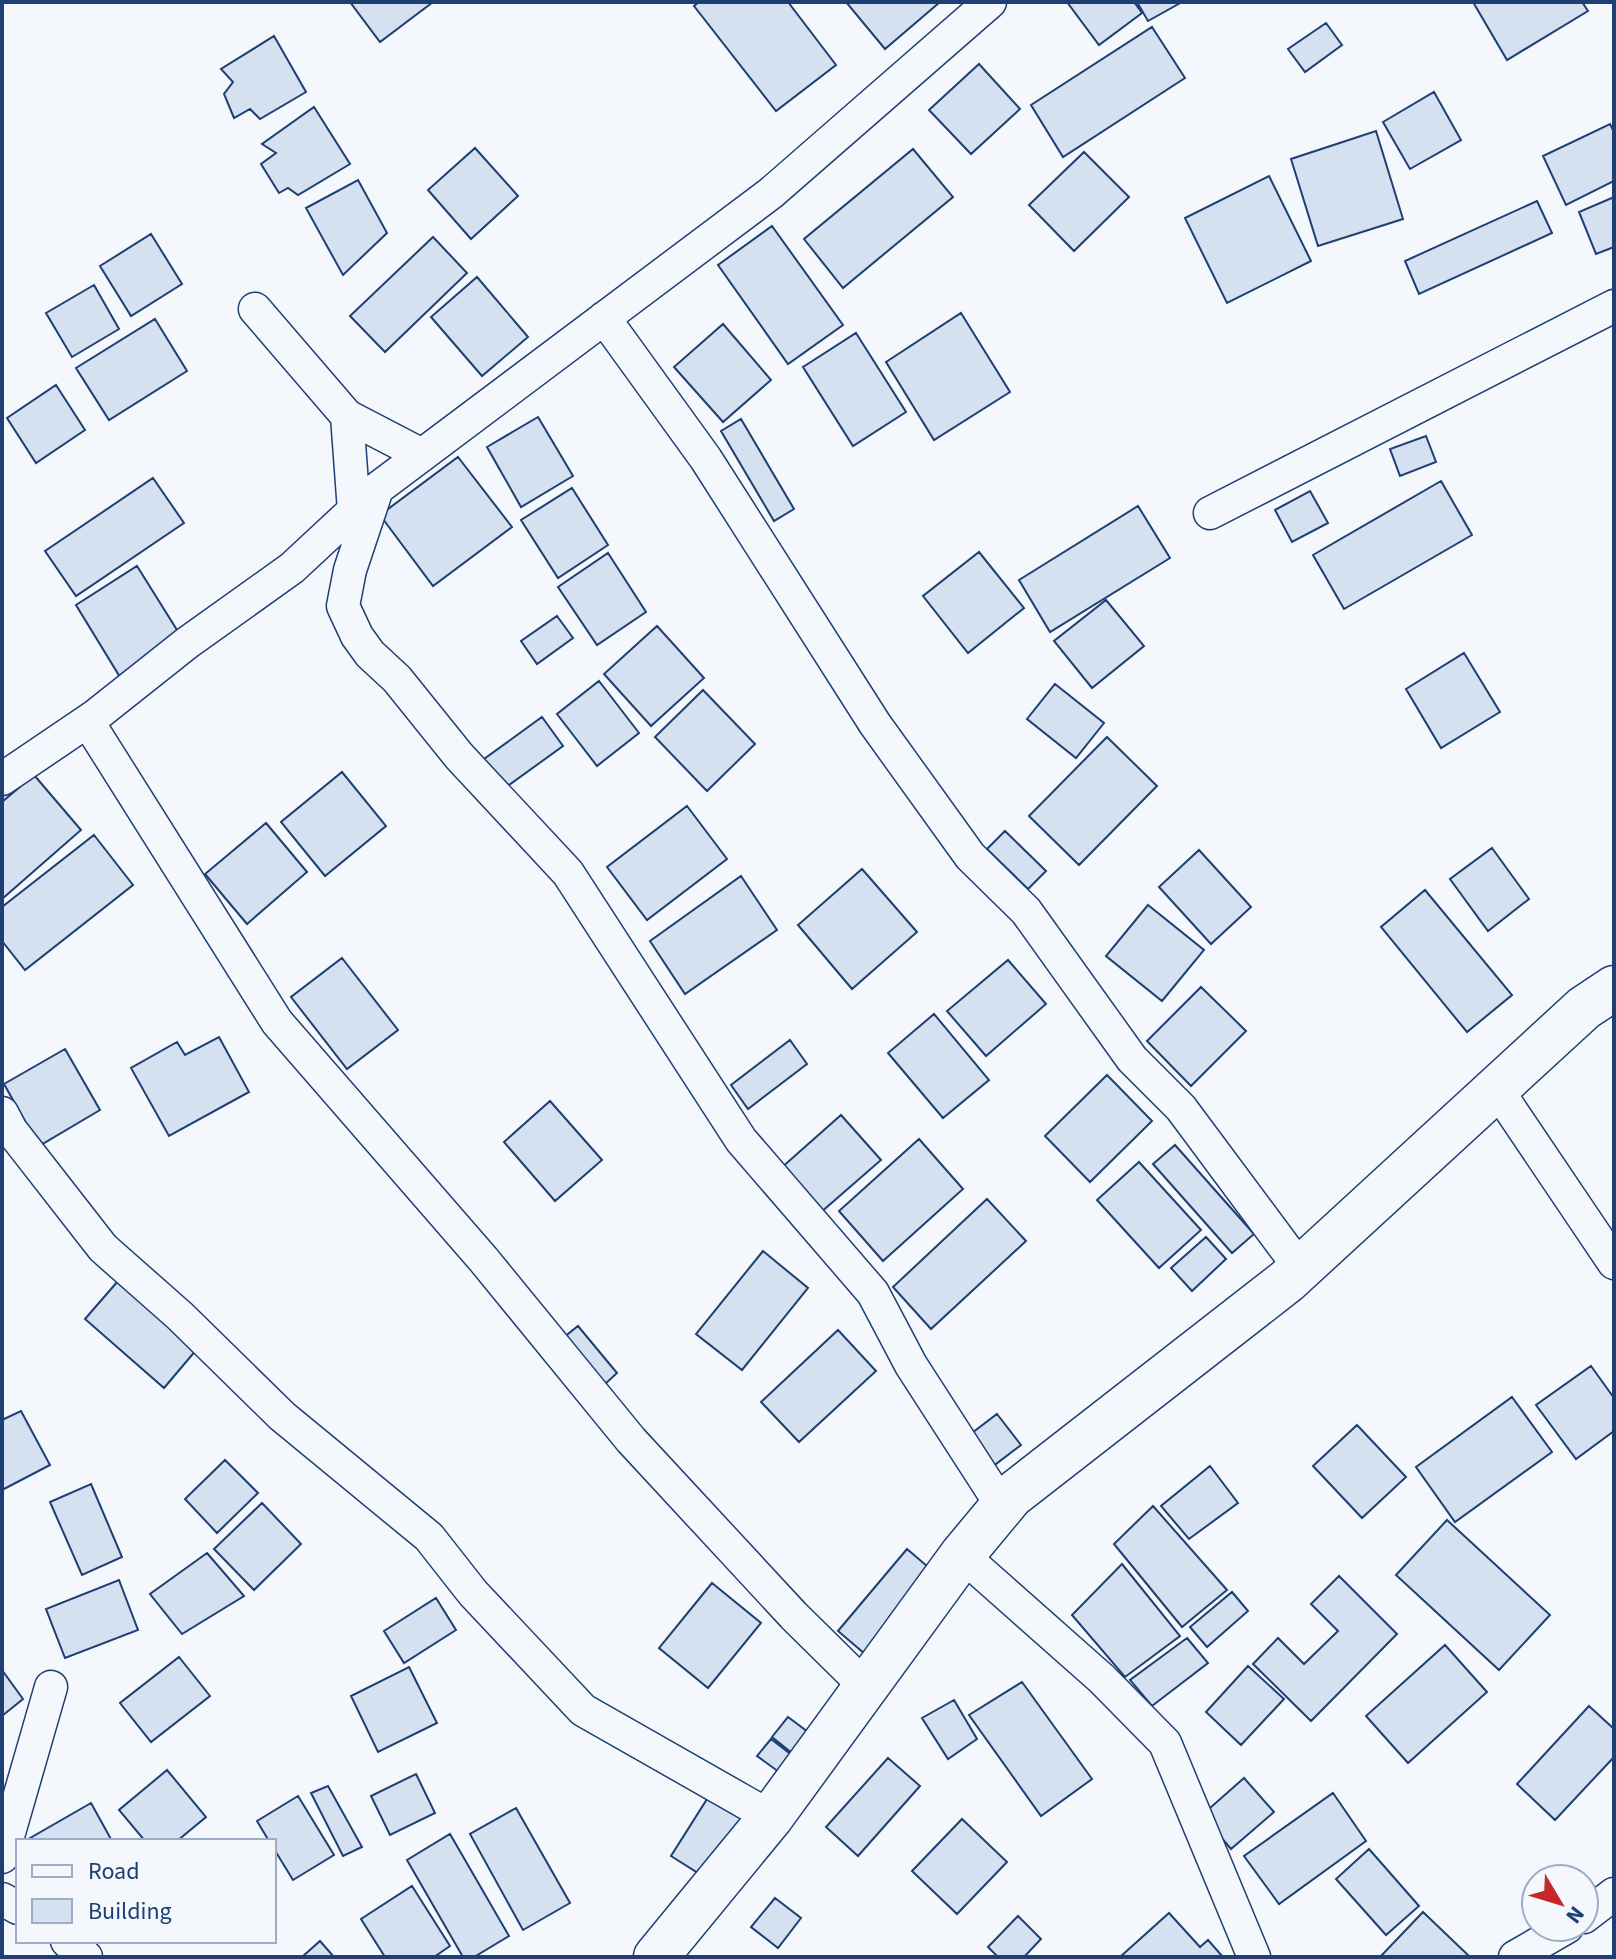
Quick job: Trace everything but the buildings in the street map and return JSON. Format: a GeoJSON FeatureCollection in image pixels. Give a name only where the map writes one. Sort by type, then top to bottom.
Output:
{"type":"FeatureCollection","features":[{"type":"Feature","properties":{"kind":"street"},"geometry":{"type":"LineString","coordinates":[[2,779],[88,722],[187,643],[297,564],[378,488],[771,193],[990,2]]}},
{"type":"Feature","properties":{"kind":"street"},"geometry":{"type":"LineString","coordinates":[[1210,513],[1614,306]]}},
{"type":"Feature","properties":{"kind":"street"},"geometry":{"type":"LineString","coordinates":[[255,309],[347,416],[422,455]]}},
{"type":"Feature","properties":{"kind":"street"},"geometry":{"type":"LineString","coordinates":[[604,318],[706,459],[875,724],[970,856],[1026,911],[1132,1059],[1181,1108],[1300,1268]]}},
{"type":"Feature","properties":{"kind":"street"},"geometry":{"type":"LineString","coordinates":[[347,416],[354,511]]}},
{"type":"Feature","properties":{"kind":"street"},"geometry":{"type":"LineString","coordinates":[[378,488],[350,570],[344,598],[343,606],[357,636],[370,654],[397,679],[459,756],[568,873],[741,1140],[873,1293],[911,1365],[1002,1506]]}},
{"type":"Feature","properties":{"kind":"street"},"geometry":{"type":"LineString","coordinates":[[297,564],[344,598]]}},
{"type":"Feature","properties":{"kind":"street"},"geometry":{"type":"LineString","coordinates":[[88,722],[277,1022],[483,1259],[631,1440],[794,1616],[867,1688]]}},
{"type":"Feature","properties":{"kind":"street"},"geometry":{"type":"LineString","coordinates":[[656,1957],[771,1817],[962,1555],[1002,1506],[1072,1446],[1224,1332],[1300,1268],[1584,1008],[1614,988]]}},
{"type":"Feature","properties":{"kind":"street"},"geometry":{"type":"LineString","coordinates":[[1496,1088],[1614,1263]]}},
{"type":"Feature","properties":{"kind":"street"},"geometry":{"type":"LineString","coordinates":[[2,1113],[11,1130],[103,1248],[180,1316],[282,1416],[429,1537],[473,1593],[583,1710],[771,1817]]}},
{"type":"Feature","properties":{"kind":"street"},"geometry":{"type":"LineString","coordinates":[[962,1555],[1102,1679],[1165,1743],[1254,1957]]}},
{"type":"Feature","properties":{"kind":"street"},"geometry":{"type":"LineString","coordinates":[[2,1857],[51,1687]]}},
{"type":"Feature","properties":{"kind":"street"},"geometry":{"type":"LineString","coordinates":[[69,1943],[86,1957]]}},
{"type":"Feature","properties":{"kind":"street"},"geometry":{"type":"LineString","coordinates":[[1515,1957],[1539,1943]]}}]}
